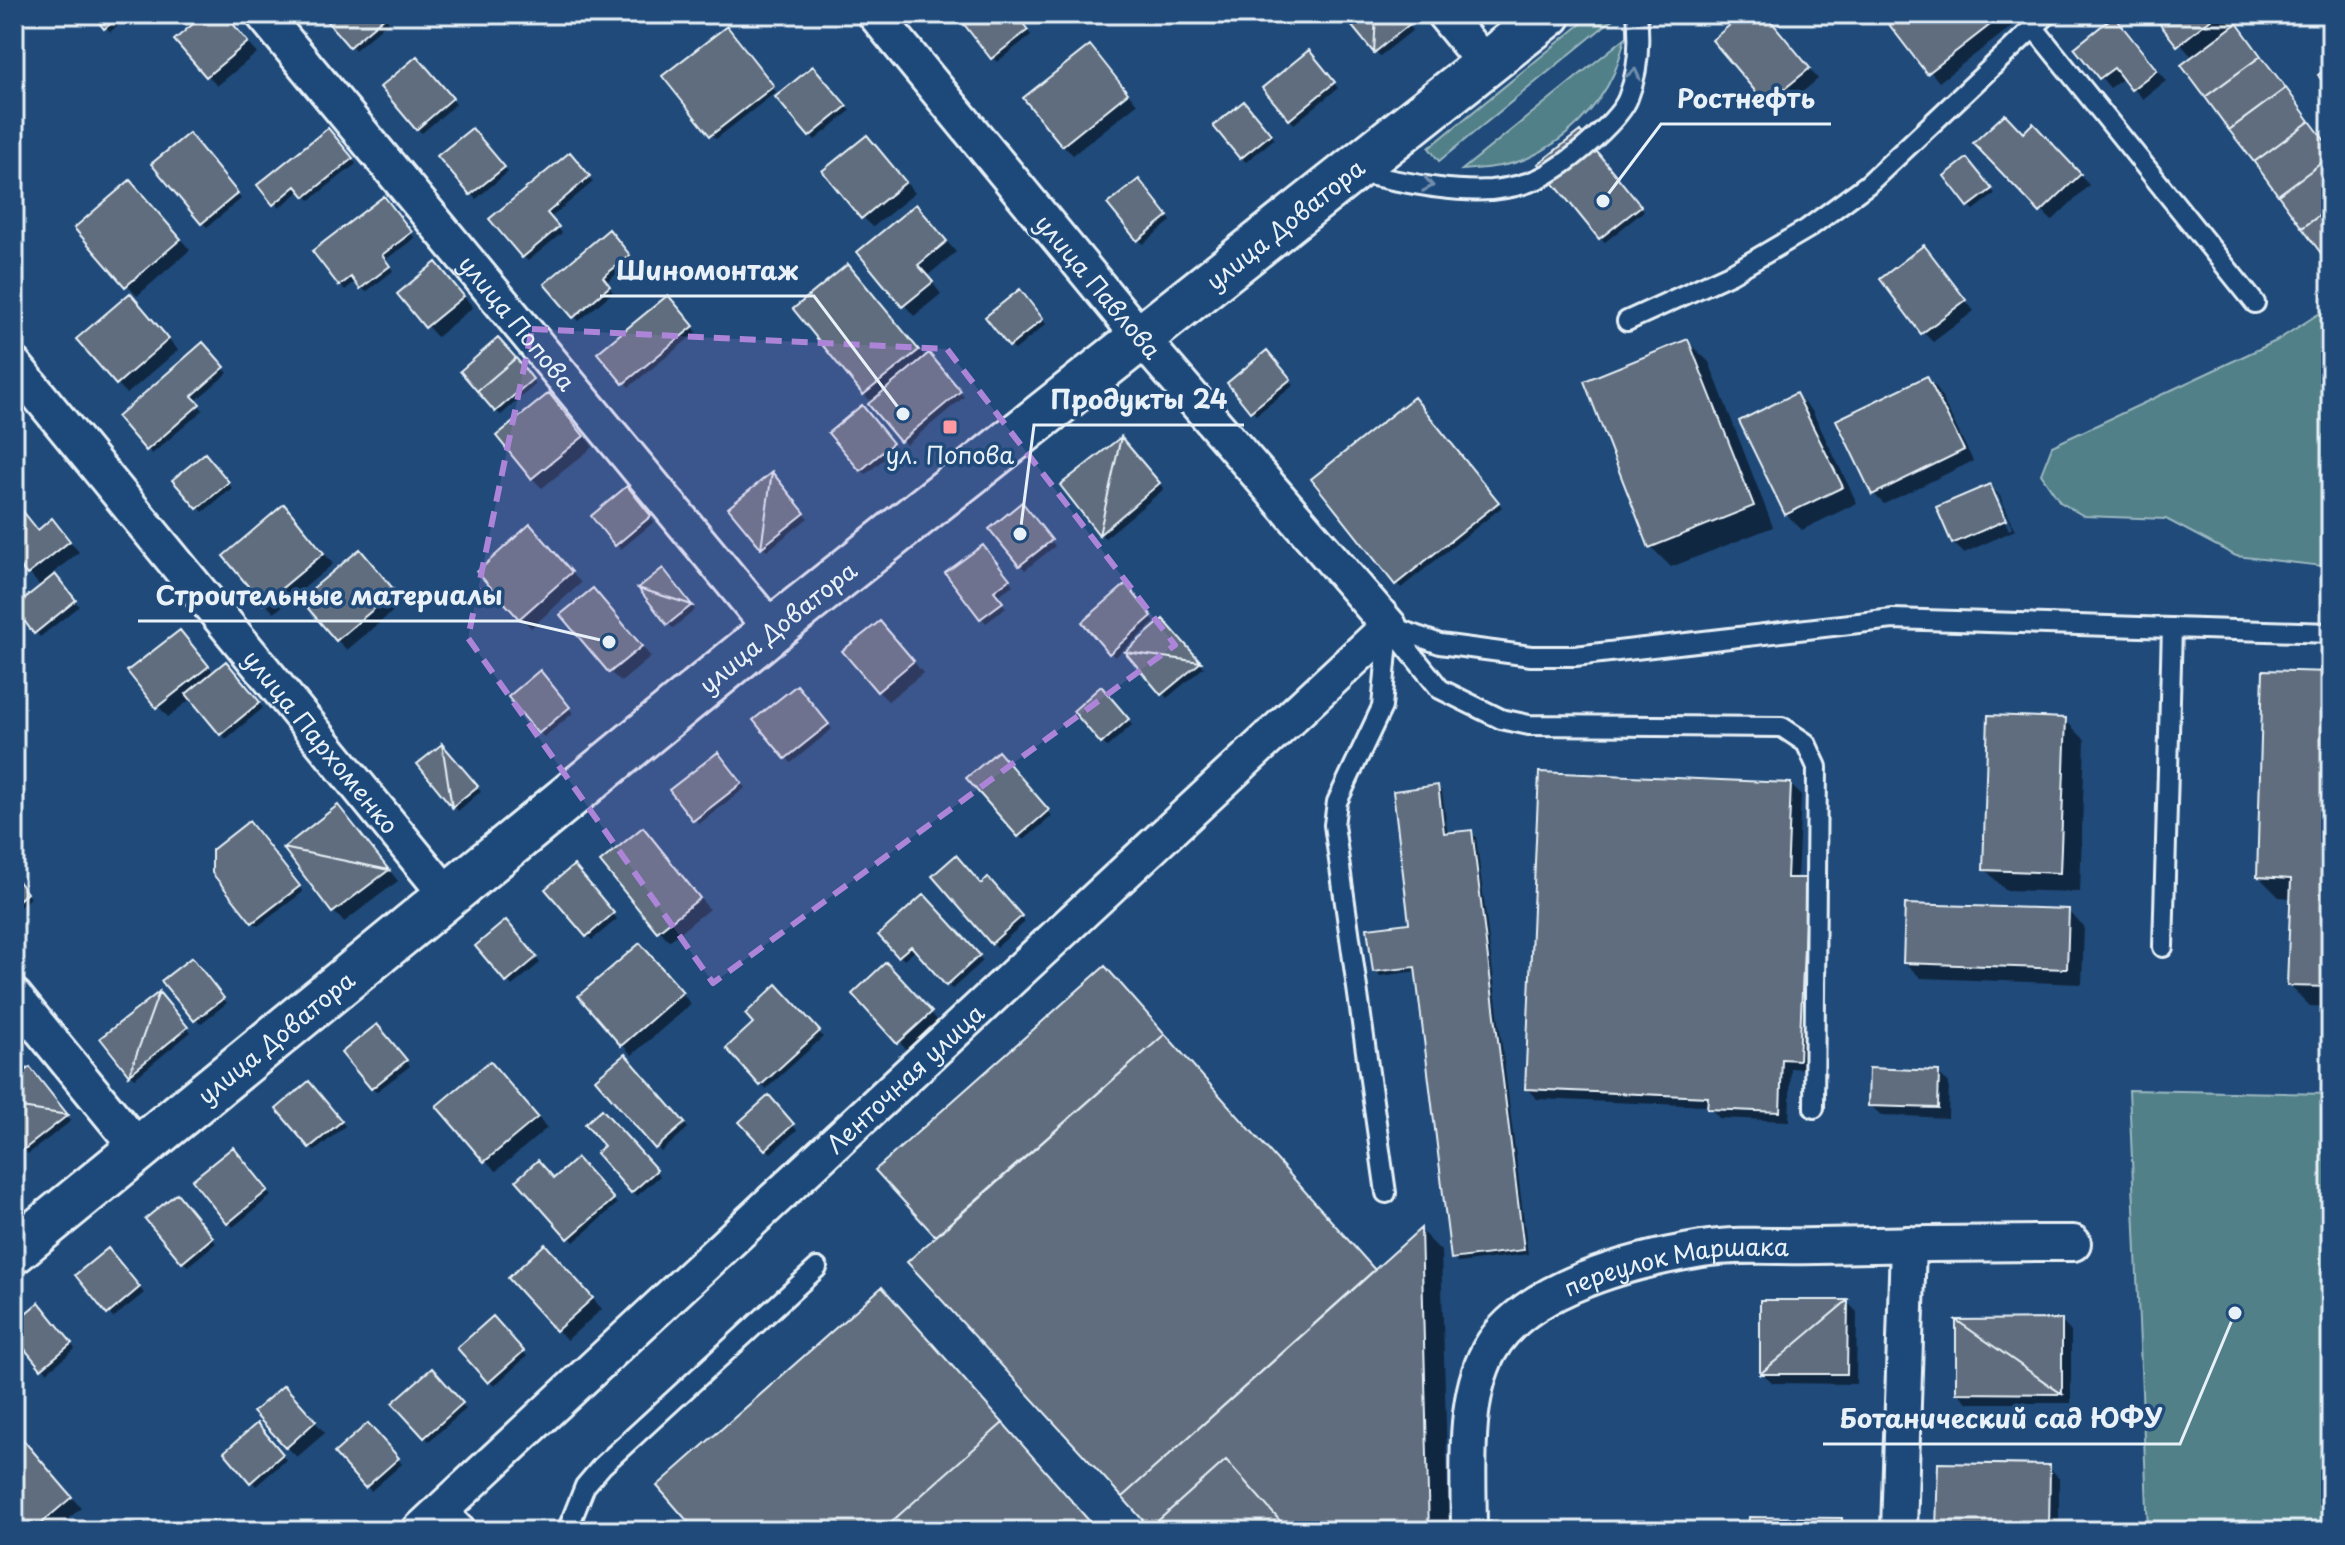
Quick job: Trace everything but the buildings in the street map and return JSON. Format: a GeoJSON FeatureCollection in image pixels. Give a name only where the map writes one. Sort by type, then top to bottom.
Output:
{"type":"FeatureCollection","features":[{"type":"Feature","properties":{"kind":"main road","name":"улица Доватора"},"geometry":{"type":"LineString","coordinates":[[14,1251],[772,630],[1549,14]]}},
{"type":"Feature","properties":{"kind":"street","name":"улица Попова"},"geometry":{"type":"LineString","coordinates":[[263,14],[772,630]]}},
{"type":"Feature","properties":{"kind":"street","name":"улица Павлова"},"geometry":{"type":"LineString","coordinates":[[875,14],[1140,337],[1389,626]]}},
{"type":"Feature","properties":{"kind":"street"},"geometry":{"type":"LineString","coordinates":[[1444,14],[1486,65]]}},
{"type":"Feature","properties":{"kind":"street","name":"улица Пархоменко"},"geometry":{"type":"LineString","coordinates":[[14,365],[448,896]]}},
{"type":"Feature","properties":{"kind":"street","name":"Ленточная улица"},"geometry":{"type":"LineString","coordinates":[[419,1531],[1389,626]]}},
{"type":"Feature","properties":{"kind":"street"},"geometry":{"type":"LineString","coordinates":[[14,996],[139,1149]]}},
{"type":"Feature","properties":{"kind":"street","name":"переулок Маршака"},"geometry":{"type":"LineString","coordinates":[[1469,1531],[1470,1434],[1476,1383],[1490,1350],[1513,1322],[1550,1295],[1589,1277],[1635,1263],[1705,1248],[2073,1243]]}},
{"type":"Feature","properties":{"kind":"street"},"geometry":{"type":"LineString","coordinates":[[1899,1531],[1908,1244]]}},
{"type":"Feature","properties":{"kind":"lane"},"geometry":{"type":"LineString","coordinates":[[1351,172],[1461,191],[1521,185],[1554,171],[1612,122],[1627,101],[1636,72],[1640,42],[1637,14]]}},
{"type":"Feature","properties":{"kind":"lane"},"geometry":{"type":"LineString","coordinates":[[1627,321],[1732,273],[1807,229],[1868,184],[2048,14]]}},
{"type":"Feature","properties":{"kind":"lane"},"geometry":{"type":"LineString","coordinates":[[2034,28],[2255,303]]}},
{"type":"Feature","properties":{"kind":"lane"},"geometry":{"type":"LineString","coordinates":[[1389,626],[1440,644],[1531,656],[1575,656],[1893,619],[2331,633]]}},
{"type":"Feature","properties":{"kind":"lane"},"geometry":{"type":"LineString","coordinates":[[1389,626],[1440,689],[1501,719],[1529,725],[1782,727],[1806,743],[1817,767],[1814,1108]]}},
{"type":"Feature","properties":{"kind":"lane"},"geometry":{"type":"LineString","coordinates":[[1386,1193],[1334,825],[1337,802],[1382,707],[1389,626]]}},
{"type":"Feature","properties":{"kind":"lane"},"geometry":{"type":"LineString","coordinates":[[2163,947],[2172,628]]}},
{"type":"Feature","properties":{"kind":"lane"},"geometry":{"type":"LineString","coordinates":[[567,1531],[585,1486],[602,1466],[817,1268]]}},
{"type":"Feature","properties":{"kind":"lane"},"geometry":{"type":"LineString","coordinates":[[445,1507],[469,1531]]}},
{"type":"Feature","properties":{"kind":"highlighted area"},"geometry":{"type":"Polygon","coordinates":[[[532,329],[947,349],[1175,645],[713,983],[468,638],[532,329]]]}},
{"type":"Feature","properties":{"kind":"green space"},"geometry":{"type":"Polygon","coordinates":[[[1593,14],[1619,14],[1439,161],[1429,148],[1593,14]]]}},
{"type":"Feature","properties":{"kind":"green space"},"geometry":{"type":"Polygon","coordinates":[[[1625,38],[1607,86],[1567,134],[1520,161],[1462,170],[1625,38]]]}},
{"type":"Feature","properties":{"kind":"green space"},"geometry":{"type":"Polygon","coordinates":[[[2331,306],[2331,567],[2236,556],[2166,519],[2084,516],[2060,502],[2041,474],[2052,446],[2276,341],[2331,306]]]}},
{"type":"Feature","properties":{"kind":"green space"},"geometry":{"type":"Polygon","coordinates":[[[2129,1090],[2331,1094],[2331,1531],[2148,1531],[2129,1090]]]}},
{"type":"Feature","properties":{"kind":"place","name":"Ростнефть"},"geometry":{"type":"Point","coordinates":[1603,201]}},
{"type":"Feature","properties":{"kind":"place","name":"Шиномонтаж"},"geometry":{"type":"Point","coordinates":[903,414]}},
{"type":"Feature","properties":{"kind":"place","name":"ул. Попова"},"geometry":{"type":"Point","coordinates":[950,427]}},
{"type":"Feature","properties":{"kind":"place","name":"Продукты 24"},"geometry":{"type":"Point","coordinates":[1020,534]}},
{"type":"Feature","properties":{"kind":"place","name":"Строительные материалы"},"geometry":{"type":"Point","coordinates":[609,642]}},
{"type":"Feature","properties":{"kind":"place","name":"Ботанический сад ЮФУ"},"geometry":{"type":"Point","coordinates":[2235,1313]}}]}
